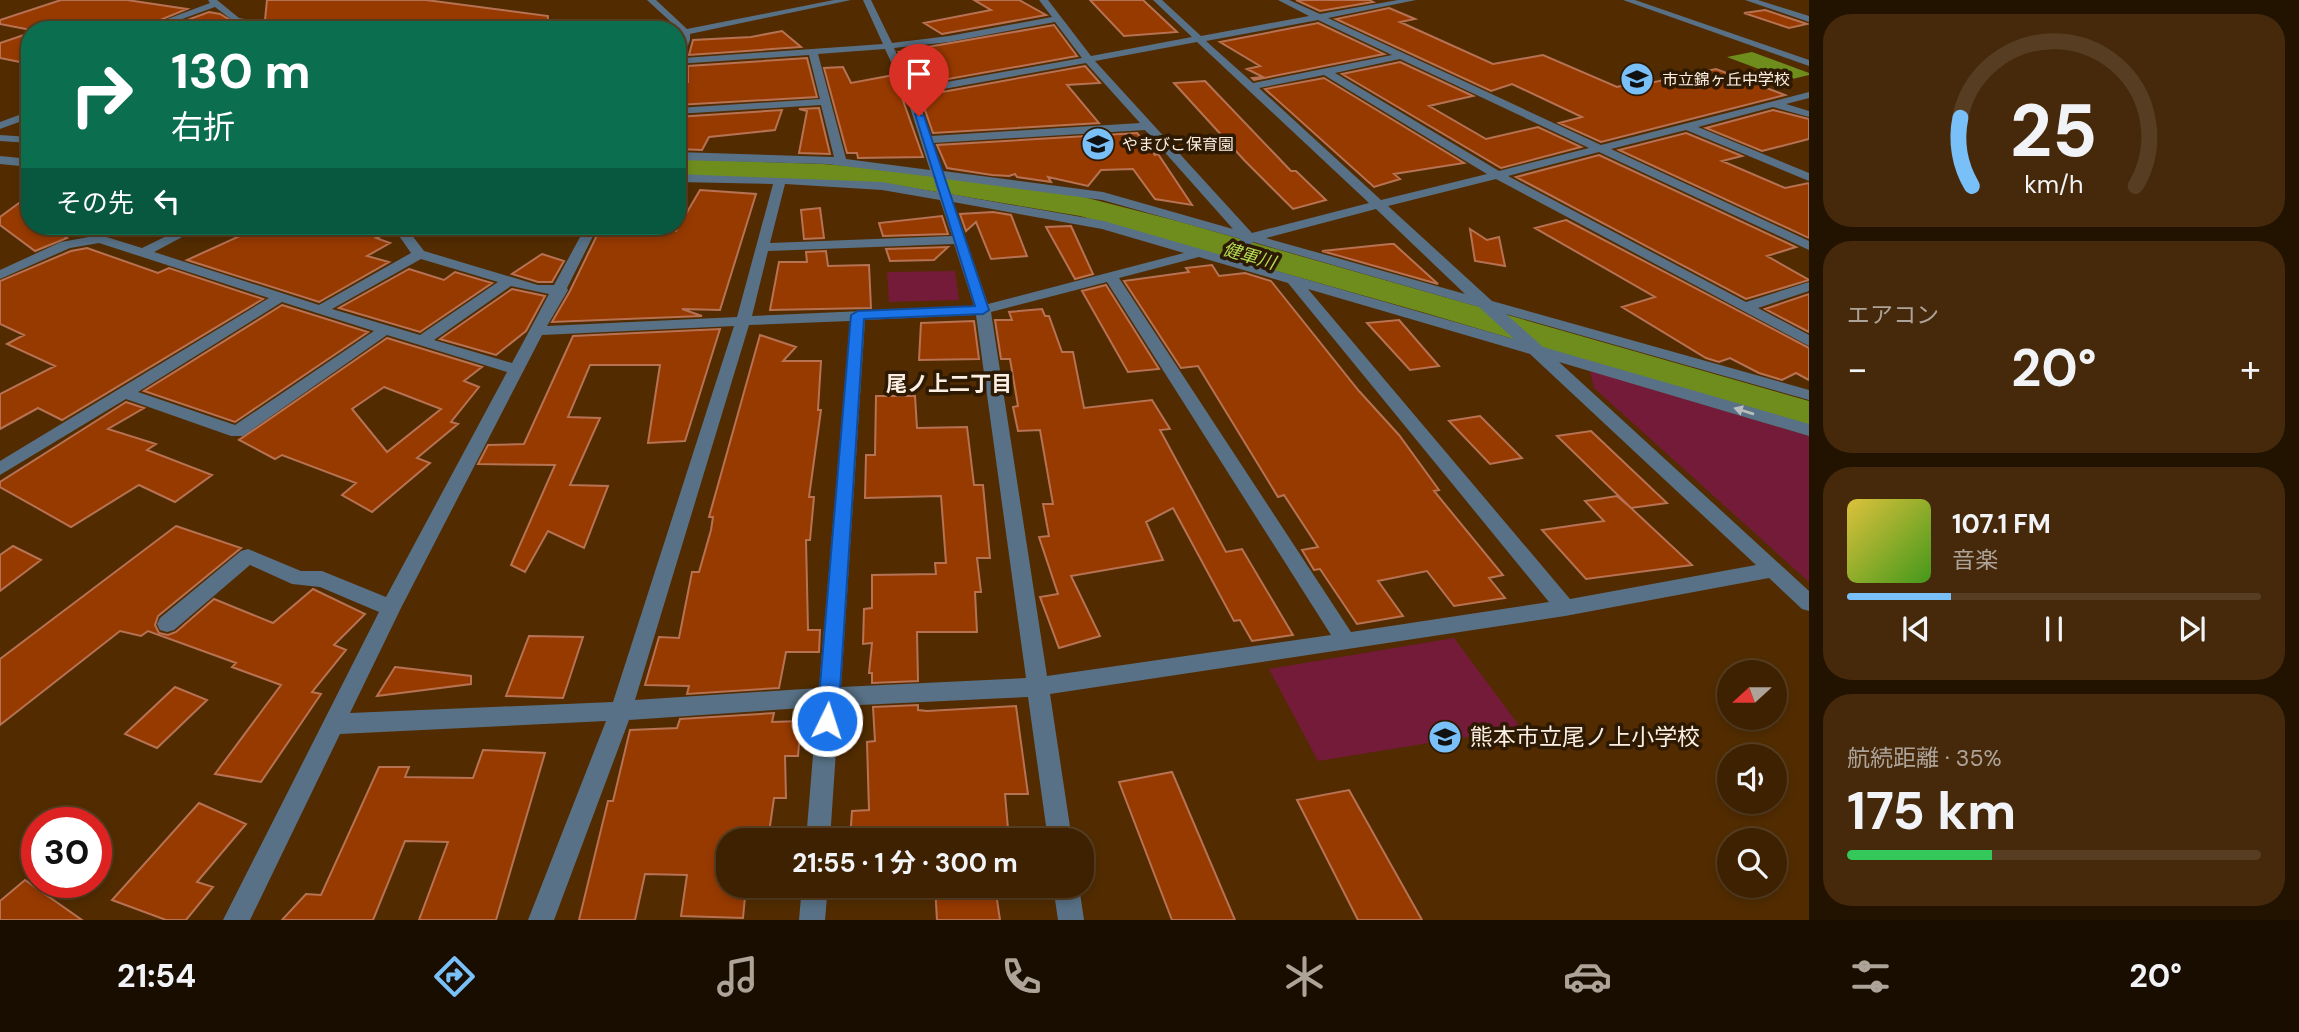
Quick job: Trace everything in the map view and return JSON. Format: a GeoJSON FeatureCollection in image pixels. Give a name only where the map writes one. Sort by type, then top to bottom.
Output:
{"type":"FeatureCollection","features":[{"type":"Feature","properties":{"kind":"street"},"geometry":{"type":"LineString","coordinates":[[651,0],[670,21]]}},
{"type":"Feature","properties":{"kind":"street"},"geometry":{"type":"LineString","coordinates":[[686,33],[847,0]]}},
{"type":"Feature","properties":{"kind":"street"},"geometry":{"type":"LineString","coordinates":[[867,0],[910,92],[983,310],[1058,828]]}},
{"type":"Feature","properties":{"kind":"street"},"geometry":{"type":"LineString","coordinates":[[1043,0],[1088,59],[1249,238]]}},
{"type":"Feature","properties":{"kind":"street"},"geometry":{"type":"LineString","coordinates":[[1157,0],[1809,603]]}},
{"type":"Feature","properties":{"kind":"street"},"geometry":{"type":"LineString","coordinates":[[1282,0],[1809,247]]}},
{"type":"Feature","properties":{"kind":"street"},"geometry":{"type":"LineString","coordinates":[[910,92],[1412,0]]}},
{"type":"Feature","properties":{"kind":"street"},"geometry":{"type":"LineString","coordinates":[[1627,0],[1809,63]]}},
{"type":"Feature","properties":{"kind":"street"},"geometry":{"type":"LineString","coordinates":[[1749,0],[1809,19]]}},
{"type":"Feature","properties":{"kind":"street"},"geometry":{"type":"LineString","coordinates":[[165,21],[214,2],[236,20],[243,21]]}},
{"type":"Feature","properties":{"kind":"street"},"geometry":{"type":"LineString","coordinates":[[686,59],[889,46],[949,39],[1057,19]]}},
{"type":"Feature","properties":{"kind":"street"},"geometry":{"type":"LineString","coordinates":[[813,52],[841,162]]}},
{"type":"Feature","properties":{"kind":"street"},"geometry":{"type":"LineString","coordinates":[[1250,87],[1400,56]]}},
{"type":"Feature","properties":{"kind":"street"},"geometry":{"type":"LineString","coordinates":[[1325,71],[1496,174],[1809,341]]}},
{"type":"Feature","properties":{"kind":"street"},"geometry":{"type":"LineString","coordinates":[[1231,262],[1249,238],[1809,95]]}},
{"type":"Feature","properties":{"kind":"street"},"geometry":{"type":"LineString","coordinates":[[686,110],[826,102]]}},
{"type":"Feature","properties":{"kind":"street"},"geometry":{"type":"LineString","coordinates":[[1774,104],[1809,114]]}},
{"type":"Feature","properties":{"kind":"street"},"geometry":{"type":"LineString","coordinates":[[0,126],[21,118]]}},
{"type":"Feature","properties":{"kind":"street"},"geometry":{"type":"LineString","coordinates":[[927,140],[1148,126]]}},
{"type":"Feature","properties":{"kind":"street"},"geometry":{"type":"LineString","coordinates":[[1687,127],[1809,177]]}},
{"type":"Feature","properties":{"kind":"street"},"geometry":{"type":"LineString","coordinates":[[0,138],[21,139]]}},
{"type":"Feature","properties":{"kind":"street"},"geometry":{"type":"LineString","coordinates":[[686,156],[841,162],[1103,196],[1809,395]]}},
{"type":"Feature","properties":{"kind":"street"},"geometry":{"type":"LineString","coordinates":[[0,160],[21,162]]}},
{"type":"Feature","properties":{"kind":"street"},"geometry":{"type":"LineString","coordinates":[[686,178],[882,186],[1104,225],[1809,430]]}},
{"type":"Feature","properties":{"kind":"street"},"geometry":{"type":"LineString","coordinates":[[541,920],[621,711],[744,319],[780,180]]}},
{"type":"Feature","properties":{"kind":"street"},"geometry":{"type":"LineString","coordinates":[[142,253],[179,235]]}},
{"type":"Feature","properties":{"kind":"street"},"geometry":{"type":"LineString","coordinates":[[405,235],[419,254],[537,289],[561,290]]}},
{"type":"Feature","properties":{"kind":"street"},"geometry":{"type":"LineString","coordinates":[[236,920],[391,608],[588,235]]}},
{"type":"Feature","properties":{"kind":"street"},"geometry":{"type":"LineString","coordinates":[[0,275],[65,245],[92,239],[515,369]]}},
{"type":"Feature","properties":{"kind":"street"},"geometry":{"type":"LineString","coordinates":[[764,247],[959,240]]}},
{"type":"Feature","properties":{"kind":"street"},"geometry":{"type":"LineString","coordinates":[[538,331],[744,319],[983,310],[1199,253]]}},
{"type":"Feature","properties":{"kind":"street"},"geometry":{"type":"LineString","coordinates":[[320,310],[419,254]]}},
{"type":"Feature","properties":{"kind":"street"},"geometry":{"type":"LineString","coordinates":[[1111,276],[1346,641]]}},
{"type":"Feature","properties":{"kind":"street"},"geometry":{"type":"LineString","coordinates":[[1293,280],[1565,608]]}},
{"type":"Feature","properties":{"kind":"street"},"geometry":{"type":"LineString","coordinates":[[422,341],[508,281]]}},
{"type":"Feature","properties":{"kind":"street"},"geometry":{"type":"LineString","coordinates":[[1745,307],[1809,286]]}},
{"type":"Feature","properties":{"kind":"street"},"geometry":{"type":"LineString","coordinates":[[0,469],[281,297]]}},
{"type":"Feature","properties":{"kind":"street"},"geometry":{"type":"LineString","coordinates":[[819,828],[858,315]]}},
{"type":"Feature","properties":{"kind":"street"},"geometry":{"type":"LineString","coordinates":[[124,393],[237,432],[385,330]]}},
{"type":"Feature","properties":{"kind":"street"},"geometry":{"type":"LineString","coordinates":[[167,624],[248,556],[299,579],[322,579],[391,608]]}},
{"type":"Feature","properties":{"kind":"street"},"geometry":{"type":"LineString","coordinates":[[334,724],[1038,687],[1565,608],[1772,570]]}},
{"type":"Feature","properties":{"kind":"street"},"geometry":{"type":"LineString","coordinates":[[812,920],[814,898]]}},
{"type":"Feature","properties":{"kind":"street"},"geometry":{"type":"LineString","coordinates":[[1068,898],[1071,920]]}},
{"type":"Feature","properties":{"kind":"shaded area"},"geometry":{"type":"Polygon","coordinates":[[[955,271],[959,300],[889,302],[887,272],[955,271]]]}},
{"type":"Feature","properties":{"kind":"shaded area"},"geometry":{"type":"Polygon","coordinates":[[[1590,371],[1809,436],[1809,582],[1594,388],[1590,371]]]}},
{"type":"Feature","properties":{"kind":"shaded area"},"geometry":{"type":"Polygon","coordinates":[[[1454,638],[1521,728],[1318,761],[1269,669],[1454,638]]]}},
{"type":"Feature","properties":{"kind":"water"},"geometry":{"type":"Polygon","coordinates":[[[1752,52],[1809,75],[1788,80],[1727,57],[1752,52]]]}},
{"type":"Feature","properties":{"kind":"water","name":"健軍川"},"geometry":{"type":"Polygon","coordinates":[[[686,159],[823,164],[923,172],[1072,194],[1181,222],[1809,401],[1809,426],[1422,312],[1080,216],[889,184],[686,175],[686,159]]]}},
{"type":"Feature","properties":{"kind":"building"},"geometry":{"type":"Polygon","coordinates":[[[61,0],[127,0],[187,9],[158,21],[21,21],[21,28],[0,24],[0,20],[61,0]]]}},
{"type":"Feature","properties":{"kind":"building"},"geometry":{"type":"Polygon","coordinates":[[[267,0],[426,0],[548,16],[548,21],[265,20],[267,0]]]}},
{"type":"Feature","properties":{"kind":"building"},"geometry":{"type":"Polygon","coordinates":[[[974,0],[1019,0],[1046,15],[942,34],[924,23],[991,10],[974,0]]]}},
{"type":"Feature","properties":{"kind":"building"},"geometry":{"type":"Polygon","coordinates":[[[1090,0],[1143,0],[1177,32],[1124,36],[1090,0]]]}},
{"type":"Feature","properties":{"kind":"building"},"geometry":{"type":"Polygon","coordinates":[[[1296,0],[1369,0],[1373,2],[1320,11],[1296,0]]]}},
{"type":"Feature","properties":{"kind":"building"},"geometry":{"type":"Polygon","coordinates":[[[1389,8],[1415,19],[1400,22],[1493,64],[1543,55],[1617,87],[1631,87],[1716,69],[1785,95],[1601,142],[1559,123],[1582,117],[1512,84],[1491,91],[1336,19],[1389,8]]]}},
{"type":"Feature","properties":{"kind":"building"},"geometry":{"type":"Polygon","coordinates":[[[1765,10],[1807,24],[1789,28],[1744,13],[1765,10]]]}},
{"type":"Feature","properties":{"kind":"building"},"geometry":{"type":"Polygon","coordinates":[[[209,12],[220,14],[232,21],[184,21],[209,12]]]}},
{"type":"Feature","properties":{"kind":"building"},"geometry":{"type":"Polygon","coordinates":[[[1318,23],[1384,54],[1254,80],[1252,78],[1263,77],[1247,69],[1260,66],[1220,42],[1318,23]]]}},
{"type":"Feature","properties":{"kind":"building"},"geometry":{"type":"Polygon","coordinates":[[[1054,25],[1077,56],[915,85],[909,73],[920,71],[899,52],[1054,25]]]}},
{"type":"Feature","properties":{"kind":"building"},"geometry":{"type":"Polygon","coordinates":[[[782,31],[801,47],[689,55],[693,40],[751,37],[782,31]]]}},
{"type":"Feature","properties":{"kind":"building"},"geometry":{"type":"Polygon","coordinates":[[[21,36],[21,62],[0,58],[0,43],[21,36]]]}},
{"type":"Feature","properties":{"kind":"building"},"geometry":{"type":"Polygon","coordinates":[[[807,58],[817,97],[686,104],[688,66],[807,58]]]}},
{"type":"Feature","properties":{"kind":"building"},"geometry":{"type":"Polygon","coordinates":[[[1400,62],[1473,96],[1429,106],[1486,139],[1538,127],[1581,147],[1501,168],[1342,74],[1400,62]]]}},
{"type":"Feature","properties":{"kind":"building"},"geometry":{"type":"Polygon","coordinates":[[[1085,66],[1100,83],[1067,85],[1099,123],[933,133],[920,96],[1085,66]]]}},
{"type":"Feature","properties":{"kind":"building"},"geometry":{"type":"Polygon","coordinates":[[[843,67],[851,83],[894,75],[923,157],[858,158],[857,153],[847,153],[824,68],[843,67]]]}},
{"type":"Feature","properties":{"kind":"building"},"geometry":{"type":"Polygon","coordinates":[[[1324,78],[1464,163],[1394,174],[1400,179],[1374,187],[1265,89],[1324,78]]]}},
{"type":"Feature","properties":{"kind":"building"},"geometry":{"type":"Polygon","coordinates":[[[1205,81],[1291,171],[1296,171],[1326,200],[1293,209],[1174,83],[1205,81]]]}},
{"type":"Feature","properties":{"kind":"building"},"geometry":{"type":"Polygon","coordinates":[[[819,108],[830,154],[799,153],[807,111],[799,109],[819,108]]]}},
{"type":"Feature","properties":{"kind":"building"},"geometry":{"type":"Polygon","coordinates":[[[782,110],[775,130],[709,137],[702,150],[686,149],[686,116],[782,110]]]}},
{"type":"Feature","properties":{"kind":"building"},"geometry":{"type":"Polygon","coordinates":[[[1773,110],[1809,119],[1809,139],[1762,151],[1706,128],[1773,110]]]}},
{"type":"Feature","properties":{"kind":"building"},"geometry":{"type":"Polygon","coordinates":[[[1137,133],[1155,155],[1158,154],[1192,205],[1155,199],[1133,169],[1101,170],[1088,186],[1048,177],[1051,182],[1017,177],[1015,174],[992,175],[947,168],[937,145],[1137,133]]]}},
{"type":"Feature","properties":{"kind":"building"},"geometry":{"type":"Polygon","coordinates":[[[1686,133],[1742,156],[1722,161],[1785,188],[1809,183],[1809,238],[1619,150],[1686,133]]]}},
{"type":"Feature","properties":{"kind":"building"},"geometry":{"type":"Polygon","coordinates":[[[1599,155],[1796,247],[1767,256],[1809,280],[1746,299],[1516,177],[1599,155]]]}},
{"type":"Feature","properties":{"kind":"building"},"geometry":{"type":"Polygon","coordinates":[[[700,190],[756,194],[720,310],[682,309],[702,316],[552,322],[597,235],[686,235],[686,214],[700,190]]]}},
{"type":"Feature","properties":{"kind":"building"},"geometry":{"type":"Polygon","coordinates":[[[21,202],[21,235],[62,235],[67,238],[35,251],[0,225],[0,217],[21,202]]]}},
{"type":"Feature","properties":{"kind":"building"},"geometry":{"type":"Polygon","coordinates":[[[820,208],[824,238],[804,239],[801,210],[820,208]]]}},
{"type":"Feature","properties":{"kind":"building"},"geometry":{"type":"Polygon","coordinates":[[[993,212],[1011,215],[1027,256],[991,259],[976,222],[966,231],[960,214],[993,212]]]}},
{"type":"Feature","properties":{"kind":"building"},"geometry":{"type":"Polygon","coordinates":[[[942,216],[948,234],[883,236],[879,223],[942,216]]]}},
{"type":"Feature","properties":{"kind":"building"},"geometry":{"type":"Polygon","coordinates":[[[1566,220],[1809,348],[1809,380],[1796,373],[1782,380],[1759,373],[1730,358],[1719,362],[1706,358],[1622,307],[1655,297],[1535,228],[1566,220]]]}},
{"type":"Feature","properties":{"kind":"building"},"geometry":{"type":"Polygon","coordinates":[[[1071,226],[1093,274],[1075,279],[1046,227],[1071,226]]]}},
{"type":"Feature","properties":{"kind":"building"},"geometry":{"type":"Polygon","coordinates":[[[1470,229],[1487,240],[1499,237],[1505,266],[1475,261],[1470,229]]]}},
{"type":"Feature","properties":{"kind":"building"},"geometry":{"type":"Polygon","coordinates":[[[242,235],[378,235],[381,236],[376,238],[390,243],[367,256],[389,262],[319,302],[187,260],[242,235]]]}},
{"type":"Feature","properties":{"kind":"building"},"geometry":{"type":"Polygon","coordinates":[[[1390,244],[1394,244],[1438,284],[1322,251],[1390,244]]]}},
{"type":"Feature","properties":{"kind":"building"},"geometry":{"type":"Polygon","coordinates":[[[948,247],[934,260],[890,261],[886,249],[948,247]]]}},
{"type":"Feature","properties":{"kind":"building"},"geometry":{"type":"Polygon","coordinates":[[[87,248],[158,273],[169,268],[263,299],[62,420],[38,408],[0,429],[0,394],[55,366],[7,344],[24,335],[0,324],[0,281],[71,251],[87,248]]]}},
{"type":"Feature","properties":{"kind":"building"},"geometry":{"type":"Polygon","coordinates":[[[826,251],[828,266],[869,265],[871,308],[770,310],[779,262],[807,262],[806,252],[826,251]]]}},
{"type":"Feature","properties":{"kind":"building"},"geometry":{"type":"Polygon","coordinates":[[[542,254],[564,261],[552,282],[538,282],[512,274],[542,254]]]}},
{"type":"Feature","properties":{"kind":"building"},"geometry":{"type":"Polygon","coordinates":[[[1212,265],[1219,276],[1245,273],[1271,281],[1359,391],[1399,435],[1439,490],[1434,491],[1503,575],[1489,578],[1505,598],[1454,606],[1427,571],[1378,581],[1403,616],[1357,624],[1320,569],[1314,570],[1302,550],[1318,547],[1284,495],[1278,497],[1198,366],[1181,368],[1124,281],[1189,272],[1186,268],[1212,265]]]}},
{"type":"Feature","properties":{"kind":"building"},"geometry":{"type":"Polygon","coordinates":[[[409,269],[444,280],[455,272],[492,283],[420,332],[339,308],[409,269]]]}},
{"type":"Feature","properties":{"kind":"building"},"geometry":{"type":"Polygon","coordinates":[[[1106,285],[1159,369],[1128,372],[1082,291],[1106,285]]]}},
{"type":"Feature","properties":{"kind":"building"},"geometry":{"type":"Polygon","coordinates":[[[512,289],[545,296],[526,331],[496,355],[440,339],[512,289]]]}},
{"type":"Feature","properties":{"kind":"building"},"geometry":{"type":"Polygon","coordinates":[[[1809,294],[1809,332],[1765,309],[1809,294]]]}},
{"type":"Feature","properties":{"kind":"building"},"geometry":{"type":"Polygon","coordinates":[[[282,305],[368,332],[235,422],[144,391],[282,305]]]}},
{"type":"Feature","properties":{"kind":"building"},"geometry":{"type":"Polygon","coordinates":[[[1042,309],[1045,316],[1049,316],[1062,352],[1073,352],[1084,408],[1152,400],[1170,429],[1160,430],[1226,552],[1242,549],[1293,635],[1252,641],[1240,620],[1234,621],[1173,508],[1146,522],[1163,560],[1071,576],[1100,636],[1059,648],[1040,597],[1058,594],[1039,537],[1049,536],[1043,504],[1053,504],[1040,430],[1018,431],[1013,407],[1018,406],[1010,359],[1001,359],[995,320],[1012,320],[1009,312],[1042,309]]]}},
{"type":"Feature","properties":{"kind":"building"},"geometry":{"type":"Polygon","coordinates":[[[1399,320],[1439,366],[1410,370],[1367,323],[1399,320]]]}},
{"type":"Feature","properties":{"kind":"building"},"geometry":{"type":"Polygon","coordinates":[[[974,321],[979,359],[919,360],[921,323],[974,321]]]}},
{"type":"Feature","properties":{"kind":"building"},"geometry":{"type":"Polygon","coordinates":[[[720,329],[685,441],[648,443],[660,365],[590,365],[568,417],[600,418],[570,485],[608,486],[584,548],[548,531],[525,572],[511,565],[555,465],[478,464],[488,445],[524,444],[573,336],[720,329]]]}},
{"type":"Feature","properties":{"kind":"building"},"geometry":{"type":"Polygon","coordinates":[[[760,335],[796,347],[783,361],[821,361],[818,410],[821,410],[809,497],[814,497],[810,540],[806,540],[808,630],[820,630],[819,652],[786,652],[779,688],[687,694],[689,686],[645,685],[659,637],[679,638],[692,572],[699,572],[711,530],[713,517],[709,517],[760,335]]]}},
{"type":"Feature","properties":{"kind":"building"},"geometry":{"type":"Polygon","coordinates":[[[387,338],[482,367],[464,381],[479,387],[451,422],[458,424],[417,458],[430,463],[372,512],[342,495],[356,483],[282,455],[275,459],[239,440],[387,338]],[[384,387],[352,409],[387,452],[441,409],[384,387]]]}},
{"type":"Feature","properties":{"kind":"building"},"geometry":{"type":"Polygon","coordinates":[[[876,396],[915,396],[917,428],[967,427],[974,485],[983,485],[990,558],[977,558],[981,592],[975,592],[977,632],[917,632],[918,681],[872,683],[872,673],[869,673],[872,643],[863,644],[864,609],[872,608],[872,575],[936,574],[935,563],[946,563],[941,496],[865,498],[866,455],[875,455],[876,396]]]}},
{"type":"Feature","properties":{"kind":"building"},"geometry":{"type":"Polygon","coordinates":[[[126,402],[144,408],[108,429],[156,444],[147,450],[212,475],[175,502],[139,485],[71,527],[0,487],[0,482],[126,402]]]}},
{"type":"Feature","properties":{"kind":"building"},"geometry":{"type":"Polygon","coordinates":[[[1480,416],[1522,458],[1490,464],[1449,421],[1480,416]]]}},
{"type":"Feature","properties":{"kind":"building"},"geometry":{"type":"Polygon","coordinates":[[[1591,431],[1667,503],[1631,508],[1557,436],[1591,431]]]}},
{"type":"Feature","properties":{"kind":"building"},"geometry":{"type":"Polygon","coordinates":[[[1617,496],[1692,565],[1586,579],[1542,530],[1604,521],[1585,501],[1617,496]]]}},
{"type":"Feature","properties":{"kind":"building"},"geometry":{"type":"Polygon","coordinates":[[[176,526],[241,548],[158,616],[155,625],[159,633],[168,635],[176,632],[214,599],[273,623],[313,589],[365,614],[334,645],[346,650],[312,692],[321,694],[261,782],[215,774],[281,685],[232,667],[236,663],[148,631],[141,636],[120,631],[0,725],[0,659],[176,526]]]}},
{"type":"Feature","properties":{"kind":"building"},"geometry":{"type":"Polygon","coordinates":[[[13,546],[41,560],[0,591],[0,555],[13,546]]]}},
{"type":"Feature","properties":{"kind":"building"},"geometry":{"type":"Polygon","coordinates":[[[529,636],[583,637],[563,698],[506,696],[529,636]]]}},
{"type":"Feature","properties":{"kind":"building"},"geometry":{"type":"Polygon","coordinates":[[[395,667],[471,676],[471,684],[377,696],[395,667]]]}},
{"type":"Feature","properties":{"kind":"building"},"geometry":{"type":"Polygon","coordinates":[[[175,687],[207,700],[157,748],[125,734],[175,687]]]}},
{"type":"Feature","properties":{"kind":"building"},"geometry":{"type":"Polygon","coordinates":[[[918,705],[918,710],[927,711],[1016,706],[1028,794],[1005,794],[1008,828],[851,828],[852,811],[869,810],[867,742],[875,741],[873,707],[918,705]]]}},
{"type":"Feature","properties":{"kind":"building"},"geometry":{"type":"Polygon","coordinates":[[[774,713],[772,722],[801,721],[798,756],[785,756],[786,798],[774,798],[770,828],[716,828],[716,898],[745,898],[743,918],[681,916],[687,875],[645,874],[635,920],[579,920],[608,801],[613,801],[630,730],[677,728],[680,719],[774,713]]]}},
{"type":"Feature","properties":{"kind":"building"},"geometry":{"type":"Polygon","coordinates":[[[483,750],[545,753],[496,920],[419,920],[448,842],[405,841],[373,920],[282,920],[306,894],[321,895],[379,767],[409,767],[405,777],[473,778],[483,750]]]}},
{"type":"Feature","properties":{"kind":"building"},"geometry":{"type":"Polygon","coordinates":[[[1172,772],[1235,920],[1172,920],[1119,782],[1172,772]]]}},
{"type":"Feature","properties":{"kind":"building"},"geometry":{"type":"Polygon","coordinates":[[[1349,790],[1422,920],[1358,920],[1297,800],[1349,790]]]}},
{"type":"Feature","properties":{"kind":"building"},"geometry":{"type":"Polygon","coordinates":[[[199,803],[246,824],[197,882],[213,887],[186,920],[166,920],[112,900],[199,803]]]}},
{"type":"Feature","properties":{"kind":"building"},"geometry":{"type":"Polygon","coordinates":[[[21,883],[21,898],[51,898],[82,920],[0,920],[0,901],[21,883]]]}},
{"type":"Feature","properties":{"kind":"building"},"geometry":{"type":"Polygon","coordinates":[[[936,898],[997,898],[1000,920],[937,920],[936,898]]]}},
{"type":"Feature","properties":{"kind":"place","name":"市立錦ヶ丘中学校"},"geometry":{"type":"Point","coordinates":[1637,79]}},
{"type":"Feature","properties":{"kind":"place","name":"やまびこ保育園"},"geometry":{"type":"Point","coordinates":[1098,144]}},
{"type":"Feature","properties":{"kind":"place","name":"熊本市立尾ノ上小学校"},"geometry":{"type":"Point","coordinates":[1445,737]}},
{"type":"Feature","properties":{"kind":"district","name":"尾ノ上二丁目"},"geometry":{"type":"Point","coordinates":[949,384]}},
{"type":"Feature","properties":{"kind":"route"},"geometry":{"type":"LineString","coordinates":[[827,721],[858,315],[983,310],[919,116]]}}]}
